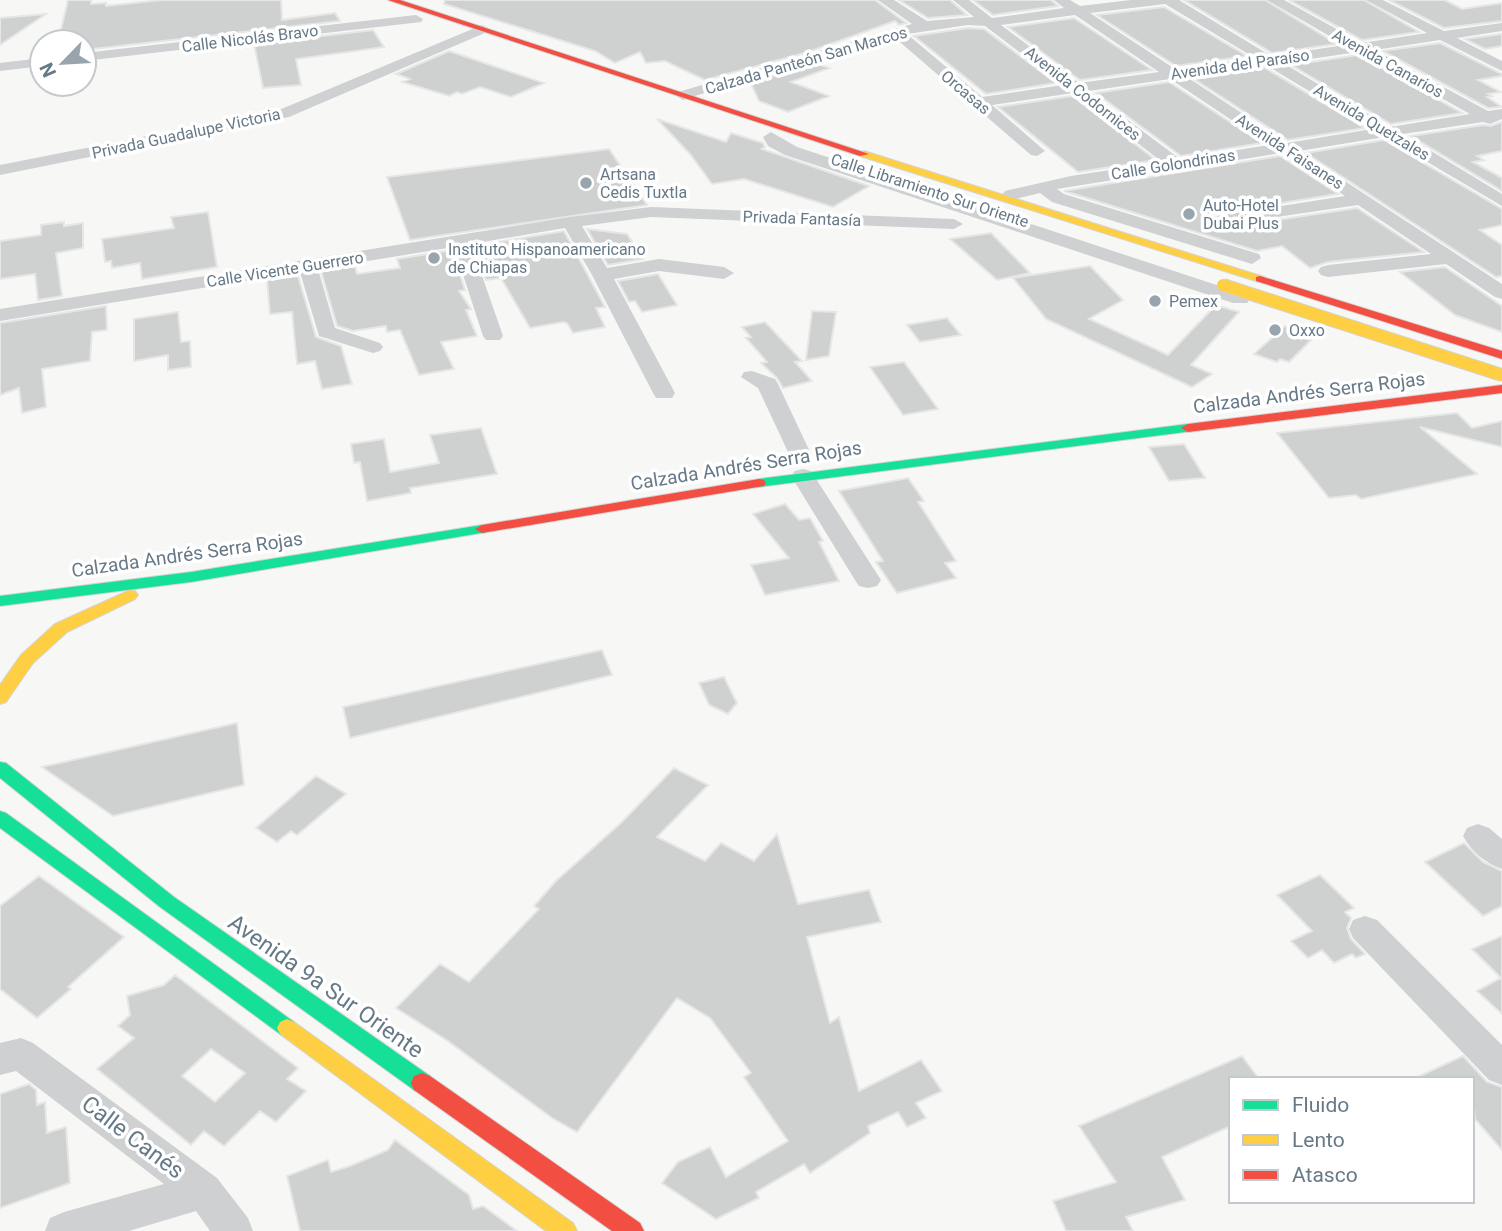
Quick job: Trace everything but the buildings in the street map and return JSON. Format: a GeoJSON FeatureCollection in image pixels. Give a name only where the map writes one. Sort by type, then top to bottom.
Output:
{"type":"FeatureCollection","features":[{"type":"Feature","properties":{"kind":"main road","name":"Calle Libramiento Sur Oriente"},"geometry":{"type":"LineString","coordinates":[[385,3],[416,19],[465,36],[777,133],[840,147],[1502,355]]}},
{"type":"Feature","properties":{"kind":"main road","name":"Calle Libramiento Sur Oriente"},"geometry":{"type":"LineString","coordinates":[[385,3],[482,29],[683,95],[777,133],[822,155],[1502,373]]}},
{"type":"Feature","properties":{"kind":"main road","name":"Calzada Andrés Serra Rojas"},"geometry":{"type":"LineString","coordinates":[[1443,375],[1502,373]]}},
{"type":"Feature","properties":{"kind":"main road","name":"Calzada Andrés Serra Rojas"},"geometry":{"type":"LineString","coordinates":[[0,601],[191,577],[801,459],[900,457],[1502,387]]}},
{"type":"Feature","properties":{"kind":"main road"},"geometry":{"type":"LineString","coordinates":[[0,698],[27,659],[61,628],[119,598],[191,577]]}},
{"type":"Feature","properties":{"kind":"main road","name":"Avenida 9a Sur Oriente"},"geometry":{"type":"LineString","coordinates":[[0,768],[167,902],[632,1231]]}},
{"type":"Feature","properties":{"kind":"main road"},"geometry":{"type":"LineString","coordinates":[[0,818],[565,1231]]}},
{"type":"Feature","properties":{"kind":"street","name":"Calzada Panteón San Marcos"},"geometry":{"type":"LineString","coordinates":[[885,0],[924,26]]}},
{"type":"Feature","properties":{"kind":"street","name":"Avenida Codornices"},"geometry":{"type":"LineString","coordinates":[[960,0],[1176,164]]}},
{"type":"Feature","properties":{"kind":"street","name":"Avenida Faisanes"},"geometry":{"type":"LineString","coordinates":[[1061,0],[1502,293]]}},
{"type":"Feature","properties":{"kind":"street"},"geometry":{"type":"LineString","coordinates":[[924,26],[968,21],[990,22],[1163,0]]}},
{"type":"Feature","properties":{"kind":"street","name":"Avenida Quetzales"},"geometry":{"type":"LineString","coordinates":[[1169,0],[1502,201]]}},
{"type":"Feature","properties":{"kind":"street","name":"Avenida Canarios"},"geometry":{"type":"LineString","coordinates":[[1274,0],[1502,126]]}},
{"type":"Feature","properties":{"kind":"street"},"geometry":{"type":"LineString","coordinates":[[1373,0],[1502,67]]}},
{"type":"Feature","properties":{"kind":"street","name":"Calle Nicolás Bravo"},"geometry":{"type":"LineString","coordinates":[[98,55],[416,19]]}},
{"type":"Feature","properties":{"kind":"street","name":"Calzada Panteón San Marcos"},"geometry":{"type":"LineString","coordinates":[[683,95],[924,26]]}},
{"type":"Feature","properties":{"kind":"street","name":"Avenida del Paraíso"},"geometry":{"type":"LineString","coordinates":[[978,102],[1502,27]]}},
{"type":"Feature","properties":{"kind":"street","name":"Privada Guadalupe Victoria"},"geometry":{"type":"LineString","coordinates":[[0,170],[283,114],[482,29]]}},
{"type":"Feature","properties":{"kind":"street","name":"Orcasas"},"geometry":{"type":"LineString","coordinates":[[896,32],[1037,151]]}},
{"type":"Feature","properties":{"kind":"street"},"geometry":{"type":"LineString","coordinates":[[0,67],[28,64]]}},
{"type":"Feature","properties":{"kind":"street","name":"Calle Golondrinas"},"geometry":{"type":"LineString","coordinates":[[1011,195],[1042,187],[1283,146],[1502,114]]}},
{"type":"Feature","properties":{"kind":"street"},"geometry":{"type":"LineString","coordinates":[[1502,349],[810,131],[777,133],[780,146],[803,155],[1502,387]]}},
{"type":"Feature","properties":{"kind":"street"},"geometry":{"type":"LineString","coordinates":[[1042,187],[1058,198],[1252,258]]}},
{"type":"Feature","properties":{"kind":"street"},"geometry":{"type":"LineString","coordinates":[[1217,221],[1363,199]]}},
{"type":"Feature","properties":{"kind":"street","name":"Privada Fantasía"},"geometry":{"type":"LineString","coordinates":[[569,222],[651,212],[954,224]]}},
{"type":"Feature","properties":{"kind":"street"},"geometry":{"type":"LineString","coordinates":[[569,222],[602,275],[664,393]]}},
{"type":"Feature","properties":{"kind":"street","name":"Calle Vicente Guerrero"},"geometry":{"type":"LineString","coordinates":[[0,315],[569,222]]}},
{"type":"Feature","properties":{"kind":"street"},"geometry":{"type":"LineString","coordinates":[[461,240],[493,336]]}},
{"type":"Feature","properties":{"kind":"street"},"geometry":{"type":"LineString","coordinates":[[1328,271],[1448,258]]}},
{"type":"Feature","properties":{"kind":"street"},"geometry":{"type":"LineString","coordinates":[[602,275],[659,265],[724,273]]}},
{"type":"Feature","properties":{"kind":"street"},"geometry":{"type":"LineString","coordinates":[[308,266],[326,332],[373,347]]}},
{"type":"Feature","properties":{"kind":"street"},"geometry":{"type":"LineString","coordinates":[[752,377],[767,384],[801,459],[868,580]]}},
{"type":"Feature","properties":{"kind":"street"},"geometry":{"type":"LineString","coordinates":[[1478,836],[1502,857]]}},
{"type":"Feature","properties":{"kind":"street"},"geometry":{"type":"LineString","coordinates":[[1365,929],[1502,1069]]}},
{"type":"Feature","properties":{"kind":"street","name":"Calle Canés"},"geometry":{"type":"LineString","coordinates":[[10,1057],[204,1191],[234,1231]]}},
{"type":"Feature","properties":{"kind":"street"},"geometry":{"type":"LineString","coordinates":[[64,1231],[204,1191]]}},
{"type":"Feature","properties":{"kind":"traffic: fast"},"geometry":{"type":"LineString","coordinates":[[759,483],[1188,428]]}},
{"type":"Feature","properties":{"kind":"traffic: fast"},"geometry":{"type":"LineString","coordinates":[[0,601],[191,577],[482,529]]}},
{"type":"Feature","properties":{"kind":"traffic: fast"},"geometry":{"type":"LineString","coordinates":[[0,768],[167,902],[422,1083]]}},
{"type":"Feature","properties":{"kind":"traffic: fast"},"geometry":{"type":"LineString","coordinates":[[0,818],[287,1028]]}},
{"type":"Feature","properties":{"kind":"traffic: slow"},"geometry":{"type":"LineString","coordinates":[[864,154],[1260,279]]}},
{"type":"Feature","properties":{"kind":"traffic: slow"},"geometry":{"type":"LineString","coordinates":[[1223,285],[1502,375]]}},
{"type":"Feature","properties":{"kind":"traffic: slow"},"geometry":{"type":"LineString","coordinates":[[0,698],[27,659],[61,628],[130,595]]}},
{"type":"Feature","properties":{"kind":"traffic: slow"},"geometry":{"type":"LineString","coordinates":[[287,1028],[565,1231]]}},
{"type":"Feature","properties":{"kind":"traffic: jam"},"geometry":{"type":"LineString","coordinates":[[392,0],[864,154]]}},
{"type":"Feature","properties":{"kind":"traffic: jam"},"geometry":{"type":"LineString","coordinates":[[1260,279],[1502,355]]}},
{"type":"Feature","properties":{"kind":"traffic: jam"},"geometry":{"type":"LineString","coordinates":[[1188,428],[1502,389]]}},
{"type":"Feature","properties":{"kind":"traffic: jam"},"geometry":{"type":"LineString","coordinates":[[482,529],[759,483]]}},
{"type":"Feature","properties":{"kind":"traffic: jam"},"geometry":{"type":"LineString","coordinates":[[422,1083],[632,1231]]}},
{"type":"Feature","properties":{"kind":"place","name":"Artsana Cedis Tuxtla"},"geometry":{"type":"Point","coordinates":[586,183]}},
{"type":"Feature","properties":{"kind":"place","name":"Auto-Hotel Dubai Plus"},"geometry":{"type":"Point","coordinates":[1189,214]}},
{"type":"Feature","properties":{"kind":"place","name":"Instituto Hispanoamericano de Chiapas"},"geometry":{"type":"Point","coordinates":[434,258]}},
{"type":"Feature","properties":{"kind":"place","name":"Pemex"},"geometry":{"type":"Point","coordinates":[1155,301]}},
{"type":"Feature","properties":{"kind":"place","name":"Oxxo"},"geometry":{"type":"Point","coordinates":[1275,330]}}]}
